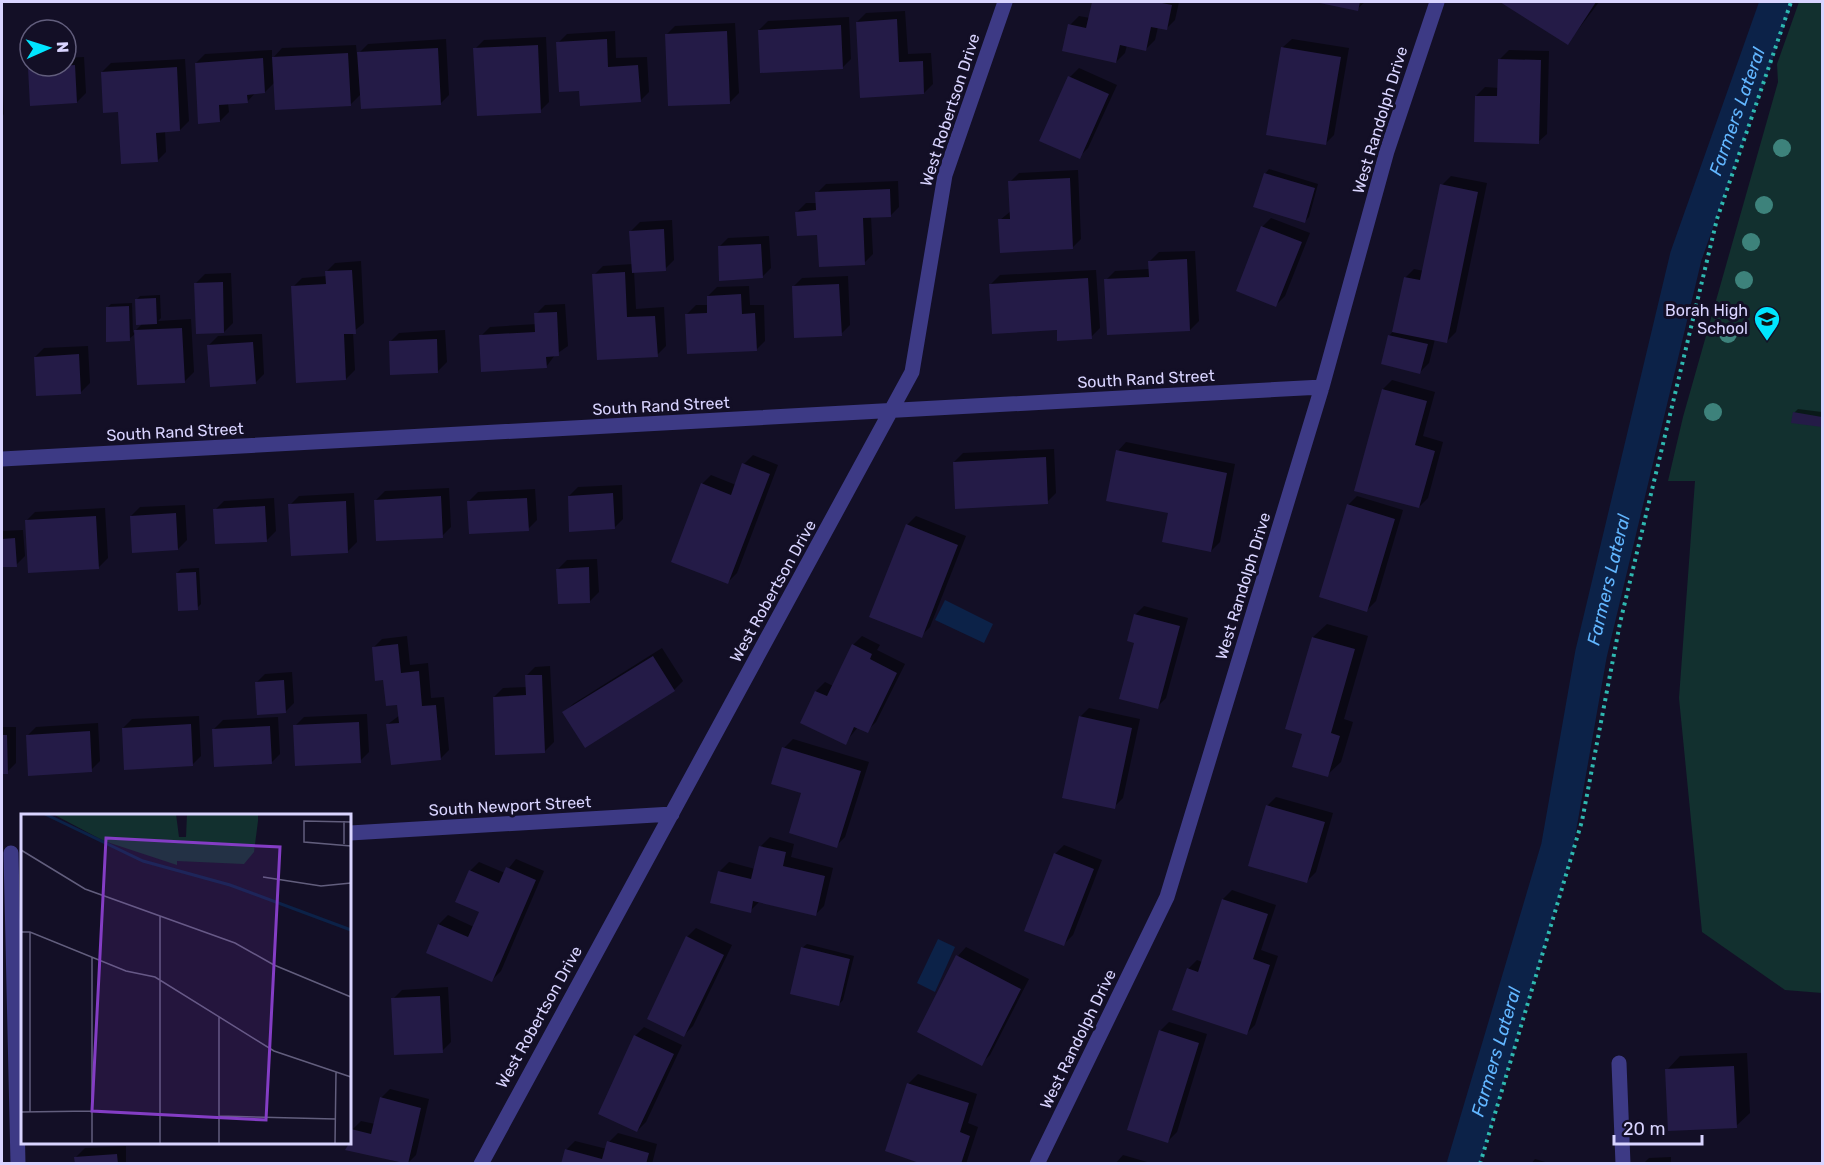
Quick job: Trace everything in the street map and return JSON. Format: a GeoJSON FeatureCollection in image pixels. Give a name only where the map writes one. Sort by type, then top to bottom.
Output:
{"type":"FeatureCollection","features":[{"type":"Feature","properties":{"kind":"street","name":"West Robertson Drive"},"geometry":{"type":"LineString","coordinates":[[481,1164],[912,372],[945,176],[1005,2]]}},
{"type":"Feature","properties":{"kind":"street","name":"West Randolph Drive"},"geometry":{"type":"LineString","coordinates":[[1037,1164],[1167,897],[1322,387],[1387,151],[1437,2]]}},
{"type":"Feature","properties":{"kind":"street","name":"South Rand Street"},"geometry":{"type":"LineString","coordinates":[[2,459],[1322,387]]}},
{"type":"Feature","properties":{"kind":"street","name":"South Newport Street"},"geometry":{"type":"LineString","coordinates":[[351,833],[672,814]]}},
{"type":"Feature","properties":{"kind":"street"},"geometry":{"type":"LineString","coordinates":[[12,853],[18,1164]]}},
{"type":"Feature","properties":{"kind":"street"},"geometry":{"type":"LineString","coordinates":[[1619,1063],[1623,1164]]}},
{"type":"Feature","properties":{"kind":"path"},"geometry":{"type":"LineString","coordinates":[[1480,1164],[1582,821],[1620,623],[1717,219],[1791,2]]}},
{"type":"Feature","properties":{"kind":"green space","name":"Borah High School"},"geometry":{"type":"Polygon","coordinates":[[[1799,2],[1822,2],[1822,993],[1785,990],[1702,932],[1679,698],[1695,481],[1668,481],[1683,417],[1778,82],[1777,64],[1799,2]]]}},
{"type":"Feature","properties":{"kind":"water"},"geometry":{"type":"Polygon","coordinates":[[[945,600],[993,624],[984,643],[935,620],[945,600]]]}},
{"type":"Feature","properties":{"kind":"water"},"geometry":{"type":"Polygon","coordinates":[[[938,939],[955,947],[935,992],[917,983],[938,939]]]}},
{"type":"Feature","properties":{"kind":"building"},"geometry":{"type":"Polygon","coordinates":[[[1092,2],[1157,2],[1172,5],[1167,30],[1151,27],[1146,51],[1120,45],[1116,63],[1062,51],[1068,24],[1086,28],[1092,2]]]}},
{"type":"Feature","properties":{"kind":"building"},"geometry":{"type":"Polygon","coordinates":[[[1315,2],[1360,2],[1358,11],[1315,2]]]}},
{"type":"Feature","properties":{"kind":"building"},"geometry":{"type":"Polygon","coordinates":[[[1500,2],[1596,2],[1568,45],[1500,2]]]}},
{"type":"Feature","properties":{"kind":"building"},"geometry":{"type":"Polygon","coordinates":[[[897,19],[899,62],[923,61],[924,94],[860,98],[856,22],[897,19]]]}},
{"type":"Feature","properties":{"kind":"building"},"geometry":{"type":"Polygon","coordinates":[[[841,25],[843,69],[760,73],[758,30],[841,25]]]}},
{"type":"Feature","properties":{"kind":"building"},"geometry":{"type":"Polygon","coordinates":[[[727,31],[730,104],[668,106],[665,34],[727,31]]]}},
{"type":"Feature","properties":{"kind":"building"},"geometry":{"type":"Polygon","coordinates":[[[607,39],[608,67],[638,65],[641,102],[580,106],[579,91],[559,92],[556,42],[607,39]]]}},
{"type":"Feature","properties":{"kind":"building"},"geometry":{"type":"Polygon","coordinates":[[[538,45],[541,113],[477,116],[473,48],[538,45]]]}},
{"type":"Feature","properties":{"kind":"building"},"geometry":{"type":"Polygon","coordinates":[[[1281,47],[1341,57],[1326,145],[1266,135],[1281,47]]]}},
{"type":"Feature","properties":{"kind":"building"},"geometry":{"type":"Polygon","coordinates":[[[438,48],[441,105],[361,109],[357,52],[438,48]]]}},
{"type":"Feature","properties":{"kind":"building"},"geometry":{"type":"Polygon","coordinates":[[[348,53],[351,106],[275,110],[272,57],[348,53]]]}},
{"type":"Feature","properties":{"kind":"building"},"geometry":{"type":"Polygon","coordinates":[[[263,58],[265,93],[247,95],[248,103],[219,105],[220,122],[198,124],[195,63],[263,58]]]}},
{"type":"Feature","properties":{"kind":"building"},"geometry":{"type":"Polygon","coordinates":[[[1498,59],[1541,60],[1539,144],[1474,142],[1475,96],[1497,96],[1498,59]]]}},
{"type":"Feature","properties":{"kind":"building"},"geometry":{"type":"Polygon","coordinates":[[[177,67],[180,131],[156,133],[158,162],[121,164],[118,112],[103,113],[101,72],[177,67]]]}},
{"type":"Feature","properties":{"kind":"building"},"geometry":{"type":"Polygon","coordinates":[[[1068,76],[1109,94],[1080,159],[1039,141],[1068,76]]]}},
{"type":"Feature","properties":{"kind":"building"},"geometry":{"type":"Polygon","coordinates":[[[29,78],[76,78],[77,103],[30,106],[29,78]]]}},
{"type":"Feature","properties":{"kind":"building"},"geometry":{"type":"Polygon","coordinates":[[[1264,173],[1315,188],[1305,223],[1253,207],[1264,173]]]}},
{"type":"Feature","properties":{"kind":"building"},"geometry":{"type":"Polygon","coordinates":[[[1070,178],[1073,249],[1000,253],[998,219],[1010,219],[1008,181],[1070,178]]]}},
{"type":"Feature","properties":{"kind":"building"},"geometry":{"type":"Polygon","coordinates":[[[1440,184],[1478,192],[1447,343],[1392,332],[1404,277],[1420,280],[1440,184]]]}},
{"type":"Feature","properties":{"kind":"building"},"geometry":{"type":"Polygon","coordinates":[[[890,189],[891,217],[863,218],[865,265],[819,267],[817,235],[797,236],[795,212],[816,210],[815,192],[890,189]]]}},
{"type":"Feature","properties":{"kind":"building"},"geometry":{"type":"Polygon","coordinates":[[[1261,226],[1302,242],[1276,307],[1236,291],[1261,226]]]}},
{"type":"Feature","properties":{"kind":"building"},"geometry":{"type":"Polygon","coordinates":[[[664,229],[666,271],[632,273],[629,231],[664,229]]]}},
{"type":"Feature","properties":{"kind":"building"},"geometry":{"type":"Polygon","coordinates":[[[761,244],[763,278],[719,281],[718,246],[761,244]]]}},
{"type":"Feature","properties":{"kind":"building"},"geometry":{"type":"Polygon","coordinates":[[[1187,259],[1190,331],[1107,335],[1104,279],[1149,277],[1148,261],[1187,259]]]}},
{"type":"Feature","properties":{"kind":"building"},"geometry":{"type":"Polygon","coordinates":[[[352,270],[356,334],[344,334],[346,380],[296,383],[291,286],[326,284],[325,271],[352,270]]]}},
{"type":"Feature","properties":{"kind":"building"},"geometry":{"type":"Polygon","coordinates":[[[625,272],[627,317],[655,316],[658,357],[597,360],[592,274],[625,272]]]}},
{"type":"Feature","properties":{"kind":"building"},"geometry":{"type":"Polygon","coordinates":[[[1088,278],[1092,339],[1057,341],[1057,330],[992,334],[989,284],[1088,278]]]}},
{"type":"Feature","properties":{"kind":"building"},"geometry":{"type":"Polygon","coordinates":[[[223,282],[224,333],[196,334],[194,283],[223,282]]]}},
{"type":"Feature","properties":{"kind":"building"},"geometry":{"type":"Polygon","coordinates":[[[839,284],[842,336],[794,338],[792,286],[839,284]]]}},
{"type":"Feature","properties":{"kind":"building"},"geometry":{"type":"Polygon","coordinates":[[[741,294],[742,314],[755,313],[757,351],[687,354],[685,314],[707,313],[707,296],[741,294]]]}},
{"type":"Feature","properties":{"kind":"building"},"geometry":{"type":"Polygon","coordinates":[[[156,298],[157,324],[136,325],[135,299],[156,298]]]}},
{"type":"Feature","properties":{"kind":"building"},"geometry":{"type":"Polygon","coordinates":[[[129,306],[130,341],[106,342],[106,307],[129,306]]]}},
{"type":"Feature","properties":{"kind":"building"},"geometry":{"type":"Polygon","coordinates":[[[557,312],[559,356],[546,357],[547,368],[481,372],[479,335],[535,332],[534,313],[557,312]]]}},
{"type":"Feature","properties":{"kind":"building"},"geometry":{"type":"Polygon","coordinates":[[[182,328],[185,383],[137,385],[134,330],[182,328]]]}},
{"type":"Feature","properties":{"kind":"building"},"geometry":{"type":"Polygon","coordinates":[[[1388,335],[1428,344],[1420,374],[1381,364],[1388,335]]]}},
{"type":"Feature","properties":{"kind":"building"},"geometry":{"type":"Polygon","coordinates":[[[437,339],[438,373],[390,375],[389,341],[437,339]]]}},
{"type":"Feature","properties":{"kind":"building"},"geometry":{"type":"Polygon","coordinates":[[[253,342],[256,384],[210,387],[207,345],[253,342]]]}},
{"type":"Feature","properties":{"kind":"building"},"geometry":{"type":"Polygon","coordinates":[[[79,354],[81,394],[36,396],[34,357],[79,354]]]}},
{"type":"Feature","properties":{"kind":"building"},"geometry":{"type":"Polygon","coordinates":[[[1382,389],[1427,401],[1415,445],[1435,451],[1419,508],[1354,491],[1382,389]]]}},
{"type":"Feature","properties":{"kind":"building"},"geometry":{"type":"Polygon","coordinates":[[[1793,412],[1822,417],[1822,427],[1791,423],[1793,412]]]}},
{"type":"Feature","properties":{"kind":"building"},"geometry":{"type":"Polygon","coordinates":[[[1116,450],[1227,473],[1211,552],[1162,542],[1168,513],[1106,501],[1116,450]]]}},
{"type":"Feature","properties":{"kind":"building"},"geometry":{"type":"Polygon","coordinates":[[[1046,457],[1048,504],[955,509],[953,462],[1046,457]]]}},
{"type":"Feature","properties":{"kind":"building"},"geometry":{"type":"Polygon","coordinates":[[[742,463],[770,474],[728,584],[671,562],[701,483],[731,495],[742,463]]]}},
{"type":"Feature","properties":{"kind":"building"},"geometry":{"type":"Polygon","coordinates":[[[613,493],[615,529],[569,532],[568,496],[613,493]]]}},
{"type":"Feature","properties":{"kind":"building"},"geometry":{"type":"Polygon","coordinates":[[[441,496],[443,538],[376,541],[374,500],[441,496]]]}},
{"type":"Feature","properties":{"kind":"building"},"geometry":{"type":"Polygon","coordinates":[[[527,498],[529,531],[469,534],[467,501],[527,498]]]}},
{"type":"Feature","properties":{"kind":"building"},"geometry":{"type":"Polygon","coordinates":[[[346,501],[348,553],[291,556],[288,504],[346,501]]]}},
{"type":"Feature","properties":{"kind":"building"},"geometry":{"type":"Polygon","coordinates":[[[1347,504],[1395,519],[1367,612],[1319,597],[1347,504]]]}},
{"type":"Feature","properties":{"kind":"building"},"geometry":{"type":"Polygon","coordinates":[[[265,506],[267,542],[215,544],[213,509],[265,506]]]}},
{"type":"Feature","properties":{"kind":"building"},"geometry":{"type":"Polygon","coordinates":[[[176,513],[178,550],[132,553],[130,516],[176,513]]]}},
{"type":"Feature","properties":{"kind":"building"},"geometry":{"type":"Polygon","coordinates":[[[96,516],[99,569],[28,573],[25,520],[96,516]]]}},
{"type":"Feature","properties":{"kind":"building"},"geometry":{"type":"Polygon","coordinates":[[[906,524],[958,545],[922,638],[869,617],[906,524]]]}},
{"type":"Feature","properties":{"kind":"building"},"geometry":{"type":"Polygon","coordinates":[[[15,538],[17,567],[2,567],[2,539],[15,538]]]}},
{"type":"Feature","properties":{"kind":"building"},"geometry":{"type":"Polygon","coordinates":[[[589,567],[590,603],[558,604],[556,569],[589,567]]]}},
{"type":"Feature","properties":{"kind":"building"},"geometry":{"type":"Polygon","coordinates":[[[196,572],[198,610],[178,611],[176,573],[196,572]]]}},
{"type":"Feature","properties":{"kind":"building"},"geometry":{"type":"Polygon","coordinates":[[[1134,614],[1180,626],[1158,709],[1119,699],[1134,643],[1127,641],[1134,614]]]}},
{"type":"Feature","properties":{"kind":"building"},"geometry":{"type":"Polygon","coordinates":[[[1312,637],[1355,649],[1331,733],[1340,736],[1328,777],[1292,767],[1302,734],[1285,729],[1312,637]]]}},
{"type":"Feature","properties":{"kind":"building"},"geometry":{"type":"Polygon","coordinates":[[[398,644],[401,673],[419,671],[422,706],[436,705],[441,760],[391,765],[386,724],[399,723],[397,705],[386,706],[383,680],[375,681],[372,647],[398,644]]]}},
{"type":"Feature","properties":{"kind":"building"},"geometry":{"type":"Polygon","coordinates":[[[852,644],[872,654],[870,659],[897,673],[868,733],[854,727],[846,745],[800,723],[815,691],[827,696],[852,644]]]}},
{"type":"Feature","properties":{"kind":"building"},"geometry":{"type":"Polygon","coordinates":[[[653,656],[675,691],[585,748],[562,712],[653,656]]]}},
{"type":"Feature","properties":{"kind":"building"},"geometry":{"type":"Polygon","coordinates":[[[525,675],[542,675],[545,753],[495,755],[493,697],[526,695],[525,675]]]}},
{"type":"Feature","properties":{"kind":"building"},"geometry":{"type":"Polygon","coordinates":[[[284,680],[286,713],[257,715],[255,682],[284,680]]]}},
{"type":"Feature","properties":{"kind":"building"},"geometry":{"type":"Polygon","coordinates":[[[1079,716],[1132,728],[1115,809],[1062,798],[1079,716]]]}},
{"type":"Feature","properties":{"kind":"building"},"geometry":{"type":"Polygon","coordinates":[[[359,722],[361,763],[295,766],[293,725],[359,722]]]}},
{"type":"Feature","properties":{"kind":"building"},"geometry":{"type":"Polygon","coordinates":[[[191,724],[193,766],[124,770],[122,728],[191,724]]]}},
{"type":"Feature","properties":{"kind":"building"},"geometry":{"type":"Polygon","coordinates":[[[270,726],[272,764],[214,767],[212,729],[270,726]]]}},
{"type":"Feature","properties":{"kind":"building"},"geometry":{"type":"Polygon","coordinates":[[[90,731],[92,772],[28,776],[26,735],[90,731]]]}},
{"type":"Feature","properties":{"kind":"building"},"geometry":{"type":"Polygon","coordinates":[[[2,735],[7,735],[8,774],[2,774],[2,735]]]}},
{"type":"Feature","properties":{"kind":"building"},"geometry":{"type":"Polygon","coordinates":[[[782,747],[861,771],[837,848],[789,833],[801,793],[771,784],[782,747]]]}},
{"type":"Feature","properties":{"kind":"building"},"geometry":{"type":"Polygon","coordinates":[[[1266,805],[1325,822],[1307,883],[1248,866],[1266,805]]]}},
{"type":"Feature","properties":{"kind":"building"},"geometry":{"type":"Polygon","coordinates":[[[759,846],[786,852],[783,866],[825,876],[816,916],[753,901],[751,913],[710,903],[718,871],[751,879],[759,846]]]}},
{"type":"Feature","properties":{"kind":"building"},"geometry":{"type":"Polygon","coordinates":[[[1054,853],[1094,869],[1064,946],[1024,931],[1054,853]]]}},
{"type":"Feature","properties":{"kind":"building"},"geometry":{"type":"Polygon","coordinates":[[[506,867],[536,880],[492,982],[426,953],[438,924],[468,937],[479,912],[455,902],[469,870],[499,883],[506,867]]]}},
{"type":"Feature","properties":{"kind":"building"},"geometry":{"type":"Polygon","coordinates":[[[1222,899],[1268,914],[1253,959],[1270,965],[1247,1035],[1172,1010],[1187,968],[1198,972],[1222,899]]]}},
{"type":"Feature","properties":{"kind":"building"},"geometry":{"type":"Polygon","coordinates":[[[686,936],[724,955],[684,1037],[647,1019],[686,936]]]}},
{"type":"Feature","properties":{"kind":"building"},"geometry":{"type":"Polygon","coordinates":[[[801,947],[850,959],[839,1006],[790,994],[801,947]]]}},
{"type":"Feature","properties":{"kind":"building"},"geometry":{"type":"Polygon","coordinates":[[[956,955],[1021,989],[982,1066],[917,1032],[956,955]]]}},
{"type":"Feature","properties":{"kind":"building"},"geometry":{"type":"Polygon","coordinates":[[[440,996],[443,1053],[394,1055],[391,998],[440,996]]]}},
{"type":"Feature","properties":{"kind":"building"},"geometry":{"type":"Polygon","coordinates":[[[1159,1030],[1199,1043],[1168,1143],[1127,1130],[1159,1030]]]}},
{"type":"Feature","properties":{"kind":"building"},"geometry":{"type":"Polygon","coordinates":[[[634,1035],[674,1054],[637,1132],[598,1114],[634,1035]]]}},
{"type":"Feature","properties":{"kind":"building"},"geometry":{"type":"Polygon","coordinates":[[[1734,1066],[1737,1128],[1668,1131],[1665,1069],[1734,1066]]]}},
{"type":"Feature","properties":{"kind":"building"},"geometry":{"type":"Polygon","coordinates":[[[907,1083],[969,1103],[960,1132],[970,1136],[961,1164],[922,1164],[885,1151],[907,1083]]]}},
{"type":"Feature","properties":{"kind":"building"},"geometry":{"type":"Polygon","coordinates":[[[380,1097],[421,1108],[408,1164],[345,1150],[351,1144],[351,1129],[371,1134],[380,1097]]]}},
{"type":"Feature","properties":{"kind":"building"},"geometry":{"type":"Polygon","coordinates":[[[607,1141],[649,1153],[646,1164],[561,1164],[565,1149],[602,1159],[607,1141]]]}},
{"type":"Feature","properties":{"kind":"building"},"geometry":{"type":"Polygon","coordinates":[[[117,1154],[118,1164],[75,1164],[74,1157],[117,1154]]]}},
{"type":"Feature","properties":{"kind":"waterway","name":"Farmers Lateral"},"geometry":{"type":"LineString","coordinates":[[1463,1164],[1557,847],[1591,654],[1686,256],[1776,2]]}},
{"type":"Feature","properties":{"kind":"place","name":"Borah High School"},"geometry":{"type":"Point","coordinates":[1767,342]}}]}
